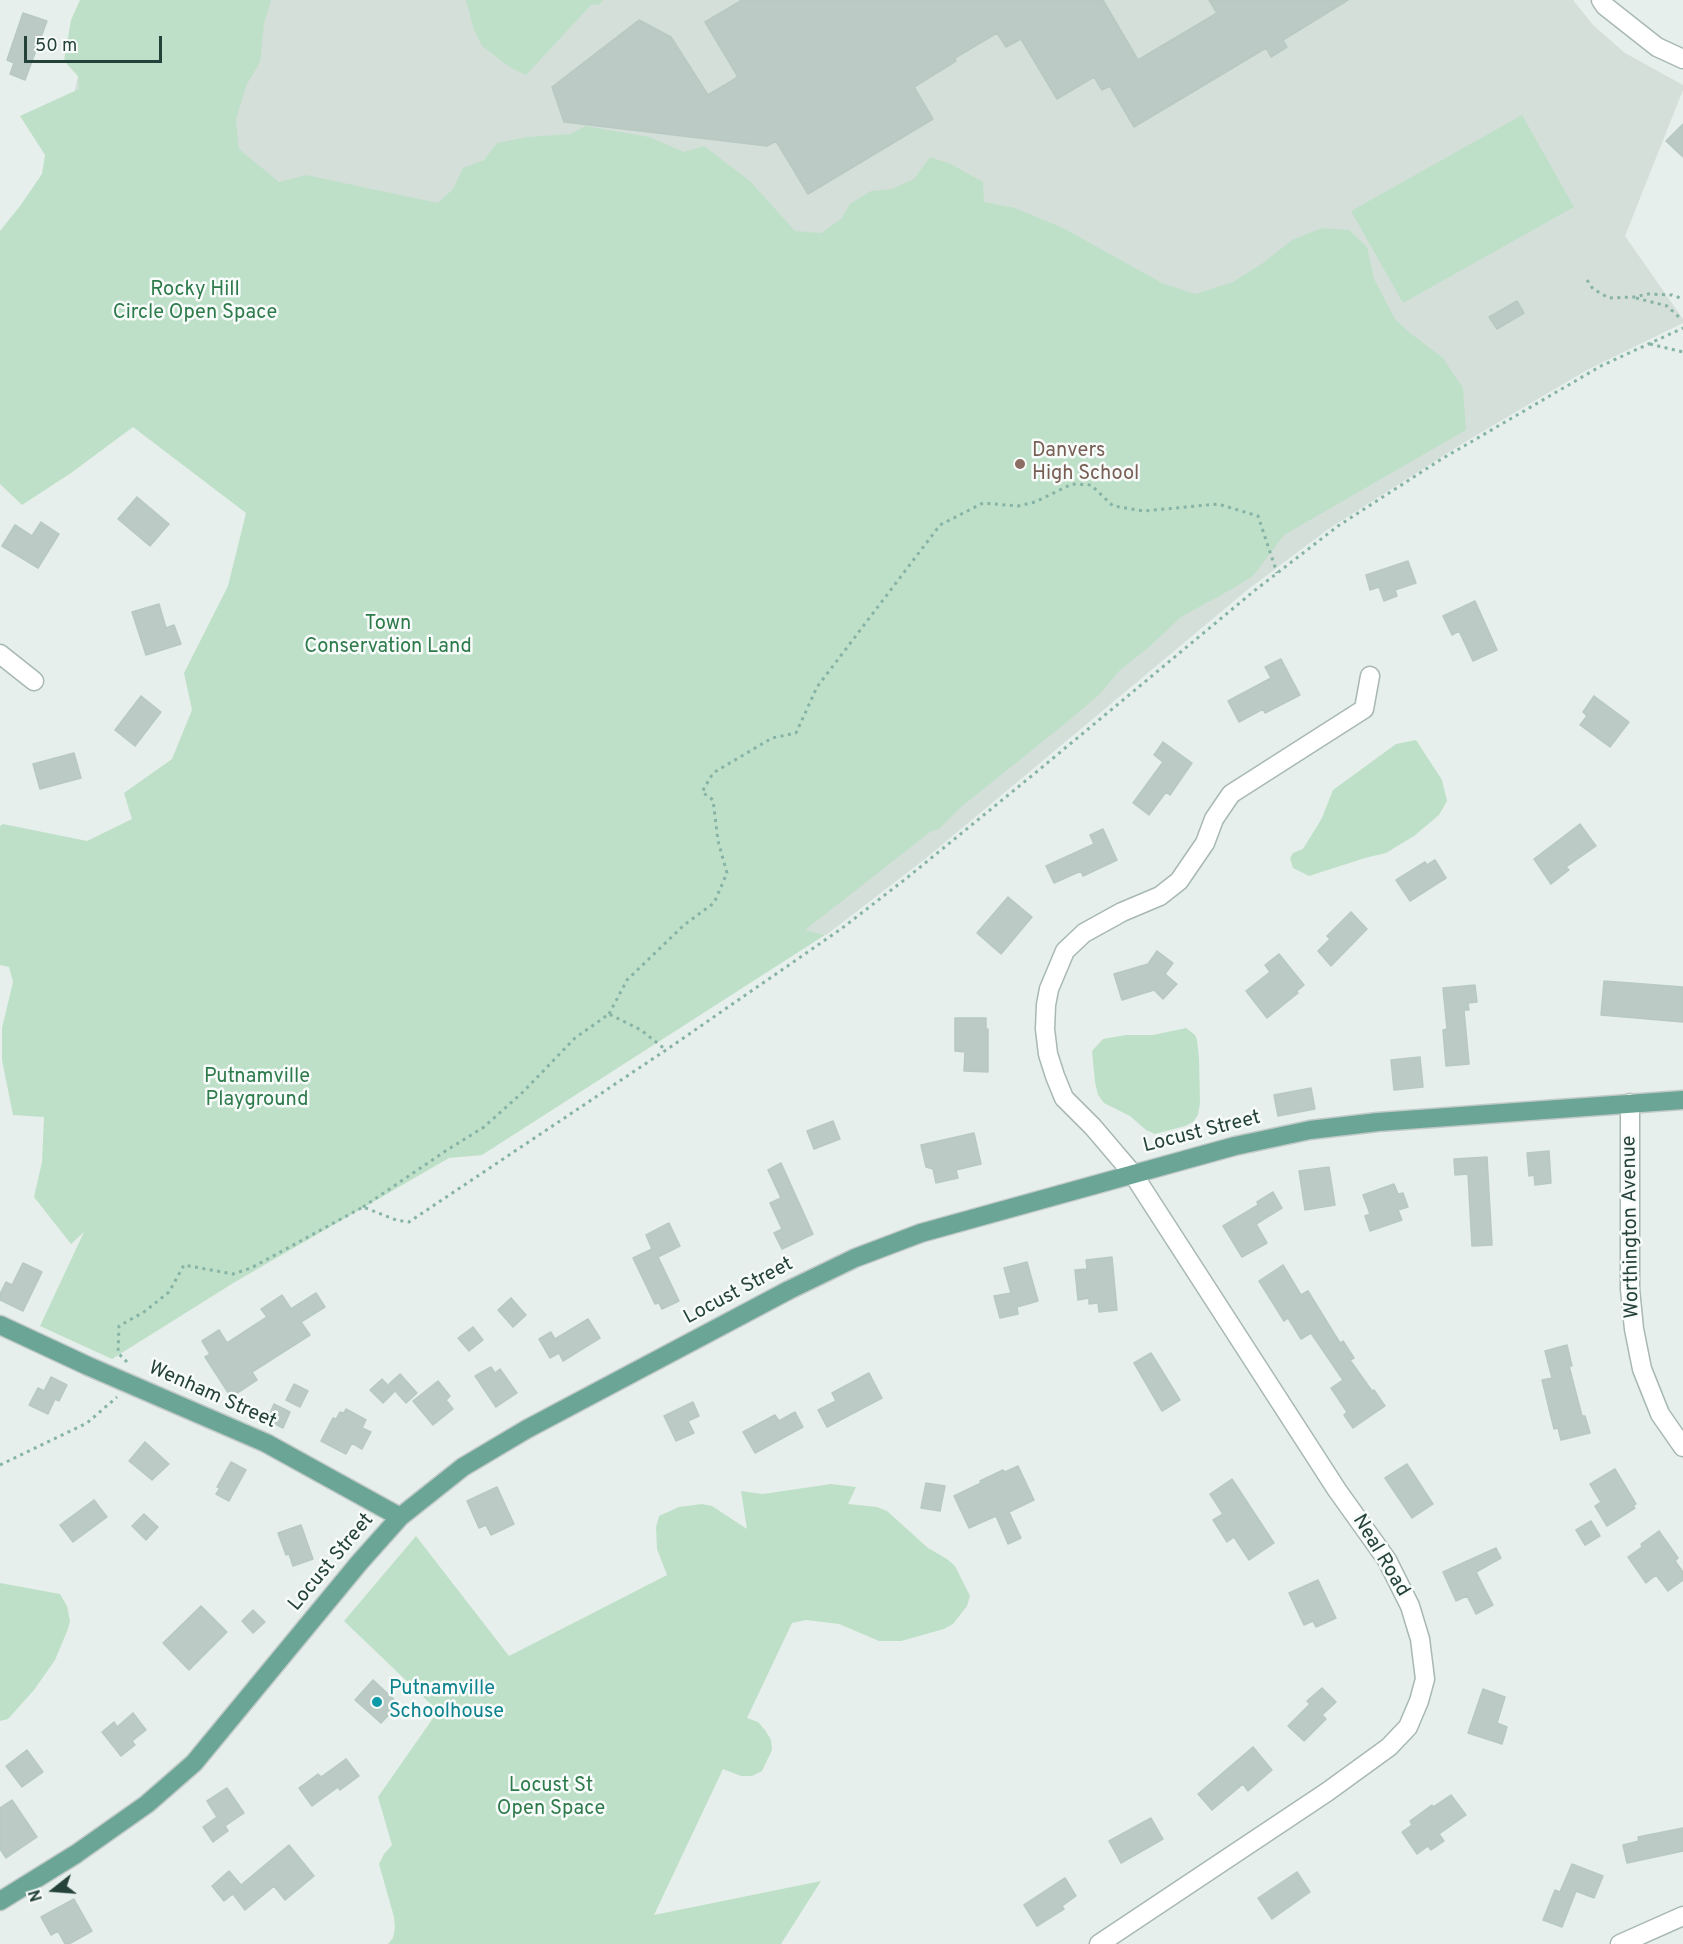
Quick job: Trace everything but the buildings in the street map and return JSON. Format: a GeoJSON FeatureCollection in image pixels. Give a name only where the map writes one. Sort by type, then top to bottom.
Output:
{"type":"FeatureCollection","features":[{"type":"Feature","properties":{"kind":"main road","name":"Locust Street"},"geometry":{"type":"LineString","coordinates":[[0,1901],[76,1854],[147,1804],[194,1763],[359,1563],[400,1517],[463,1467],[527,1430],[789,1290],[855,1258],[921,1233],[1235,1146],[1310,1130],[1378,1122],[1683,1100]]}},
{"type":"Feature","properties":{"kind":"main road","name":"Wenham Street"},"geometry":{"type":"LineString","coordinates":[[0,1325],[266,1443],[400,1517]]}},
{"type":"Feature","properties":{"kind":"street"},"geometry":{"type":"LineString","coordinates":[[1601,0],[1605,6],[1657,47],[1683,59]]}},
{"type":"Feature","properties":{"kind":"street"},"geometry":{"type":"LineString","coordinates":[[0,654],[34,681]]}},
{"type":"Feature","properties":{"kind":"street","name":"Neal Road"},"geometry":{"type":"LineString","coordinates":[[1098,1944],[1327,1792],[1389,1747],[1408,1727],[1425,1679],[1420,1639],[1410,1606],[1387,1560],[1324,1470],[1133,1174],[1093,1127],[1064,1098],[1048,1054],[1045,1029],[1046,1005],[1055,973],[1065,951],[1084,933],[1122,912],[1160,896],[1179,881],[1200,852],[1214,819],[1231,794],[1364,710],[1370,676]]}},
{"type":"Feature","properties":{"kind":"street","name":"Worthington Avenue"},"geometry":{"type":"LineString","coordinates":[[1630,1103],[1630,1289],[1634,1329],[1642,1369],[1660,1414],[1683,1447]]}},
{"type":"Feature","properties":{"kind":"street"},"geometry":{"type":"LineString","coordinates":[[1620,1944],[1683,1916]]}},
{"type":"Feature","properties":{"kind":"path"},"geometry":{"type":"LineString","coordinates":[[1587,280],[1593,289],[1609,298],[1648,294],[1672,295],[1683,299]]}},
{"type":"Feature","properties":{"kind":"path"},"geometry":{"type":"LineString","coordinates":[[1634,297],[1667,306],[1680,318]]}},
{"type":"Feature","properties":{"kind":"path"},"geometry":{"type":"LineString","coordinates":[[363,1207],[396,1220],[409,1222],[666,1050],[841,929],[900,884],[1277,573],[1338,526],[1440,460],[1601,366],[1683,328]]}},
{"type":"Feature","properties":{"kind":"path"},"geometry":{"type":"LineString","coordinates":[[1649,344],[1683,352]]}},
{"type":"Feature","properties":{"kind":"path"},"geometry":{"type":"LineString","coordinates":[[0,1465],[87,1423],[116,1400],[131,1366],[118,1353],[119,1326],[144,1312],[169,1292],[184,1265],[233,1274],[251,1268],[363,1207],[484,1127],[523,1092],[575,1038],[609,1014],[627,980],[684,925],[714,903],[719,893],[727,873],[718,841],[713,800],[702,792],[713,773],[772,738],[796,733],[817,687],[940,525],[983,503],[1018,506],[1035,502],[1072,484],[1091,485],[1113,506],[1144,511],[1218,504],[1258,516],[1277,573]]}},
{"type":"Feature","properties":{"kind":"path"},"geometry":{"type":"LineString","coordinates":[[609,1014],[641,1030],[666,1050]]}},
{"type":"Feature","properties":{"kind":"shaded area","name":"Danvers High School"},"geometry":{"type":"Polygon","coordinates":[[[103,0],[1573,0],[1593,25],[1625,53],[1683,85],[1625,236],[1683,319],[1683,323],[1587,370],[1465,442],[1327,530],[1246,591],[925,859],[826,935],[724,916],[374,207],[67,126],[78,76],[103,0]]]}},
{"type":"Feature","properties":{"kind":"green space"},"geometry":{"type":"Polygon","coordinates":[[[80,0],[271,0],[264,24],[260,62],[247,84],[236,119],[239,149],[279,182],[306,175],[438,203],[453,189],[463,168],[484,160],[497,143],[527,137],[571,134],[585,126],[649,137],[684,152],[704,146],[750,181],[795,231],[821,233],[841,219],[850,204],[871,191],[892,189],[914,179],[930,157],[951,164],[983,182],[984,202],[1015,208],[1063,228],[1162,283],[1195,294],[1233,282],[1263,263],[1292,240],[1322,228],[1349,230],[1367,247],[1374,279],[1395,319],[1443,358],[1463,388],[1466,430],[1284,535],[1253,576],[1181,617],[1119,671],[1100,694],[961,807],[939,829],[930,832],[805,930],[825,935],[482,1155],[449,1158],[235,1282],[112,1359],[40,1326],[84,1232],[71,1244],[34,1197],[42,1162],[44,1117],[13,1115],[2,1060],[2,1028],[13,982],[9,967],[0,965],[0,826],[3,824],[87,841],[132,819],[124,793],[172,759],[192,710],[184,673],[228,586],[246,513],[133,427],[71,473],[22,505],[0,484],[0,231],[42,174],[45,155],[20,116],[79,89],[78,76],[64,61],[71,20],[80,0]]]}},
{"type":"Feature","properties":{"kind":"green space"},"geometry":{"type":"Polygon","coordinates":[[[466,0],[603,0],[599,5],[592,4],[526,75],[511,68],[482,46],[474,30],[466,0]]]}},
{"type":"Feature","properties":{"kind":"green space"},"geometry":{"type":"Polygon","coordinates":[[[1522,115],[1574,207],[1403,303],[1351,211],[1522,115]]]}},
{"type":"Feature","properties":{"kind":"green space"},"geometry":{"type":"Polygon","coordinates":[[[1416,740],[1442,780],[1447,801],[1439,815],[1414,836],[1386,853],[1309,876],[1293,868],[1290,858],[1293,853],[1303,849],[1322,818],[1333,790],[1396,744],[1416,740]]]}},
{"type":"Feature","properties":{"kind":"green space"},"geometry":{"type":"Polygon","coordinates":[[[1186,1028],[1195,1035],[1199,1058],[1200,1103],[1198,1115],[1193,1122],[1155,1134],[1146,1130],[1130,1116],[1104,1103],[1098,1095],[1095,1082],[1092,1051],[1103,1039],[1126,1035],[1153,1035],[1186,1028]]]}},
{"type":"Feature","properties":{"kind":"green space","name":"Locust St Open Space"},"geometry":{"type":"Polygon","coordinates":[[[831,1484],[856,1487],[848,1504],[877,1507],[887,1511],[928,1548],[947,1559],[955,1566],[970,1596],[967,1606],[953,1624],[944,1629],[901,1641],[879,1641],[839,1624],[806,1620],[792,1623],[747,1718],[758,1722],[765,1730],[771,1740],[772,1750],[762,1771],[752,1776],[741,1776],[723,1769],[654,1915],[821,1881],[781,1944],[388,1944],[393,1938],[394,1917],[379,1864],[392,1845],[378,1797],[438,1711],[344,1621],[416,1536],[509,1656],[667,1575],[657,1549],[656,1527],[659,1516],[679,1507],[702,1504],[712,1506],[747,1529],[741,1491],[763,1494],[831,1484]]]}},
{"type":"Feature","properties":{"kind":"green space"},"geometry":{"type":"Polygon","coordinates":[[[0,1583],[60,1594],[67,1606],[70,1621],[55,1660],[34,1690],[8,1719],[0,1721],[0,1583]]]}},
{"type":"Feature","properties":{"kind":"place","name":"Danvers High School"},"geometry":{"type":"Point","coordinates":[1020,464]}},
{"type":"Feature","properties":{"kind":"place","name":"Putnamville Schoolhouse"},"geometry":{"type":"Point","coordinates":[377,1702]}},
{"type":"Feature","properties":{"kind":"park label","name":"Rocky Hill Circle Open Space"},"geometry":{"type":"Point","coordinates":[195,302]}},
{"type":"Feature","properties":{"kind":"park label","name":"Town Conservation Land"},"geometry":{"type":"Point","coordinates":[388,636]}},
{"type":"Feature","properties":{"kind":"park label","name":"Putnamville Playground"},"geometry":{"type":"Point","coordinates":[257,1090]}}]}
